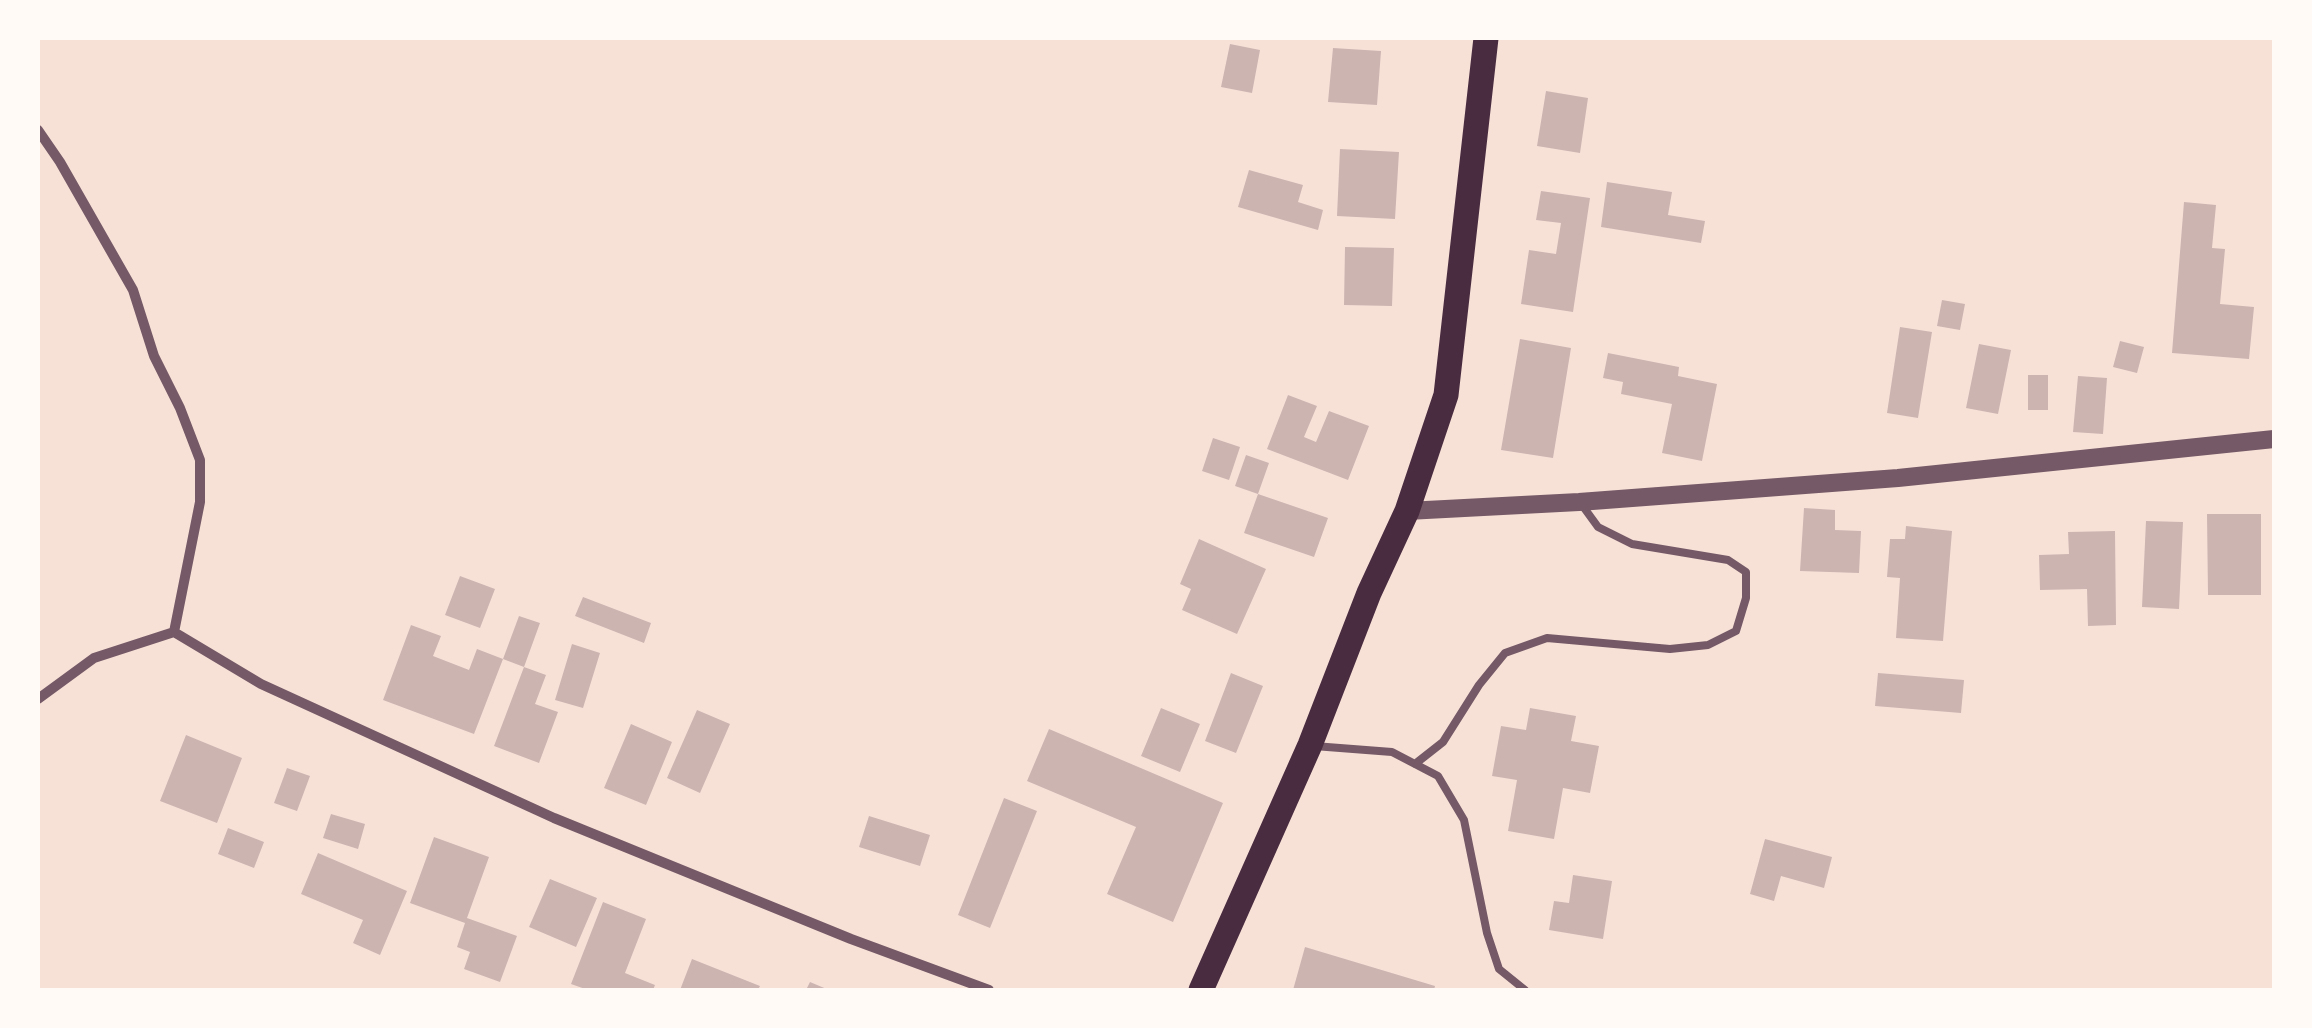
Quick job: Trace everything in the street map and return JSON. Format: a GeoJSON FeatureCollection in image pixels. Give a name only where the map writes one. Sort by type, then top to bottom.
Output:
{"type":"FeatureCollection","features":[{"type":"Feature","properties":{"kind":"main road"},"geometry":{"type":"LineString","coordinates":[[1202,990],[1407,511],[1446,395],[1486,38]]}},
{"type":"Feature","properties":{"kind":"street"},"geometry":{"type":"LineString","coordinates":[[38,130],[133,290],[154,356],[200,460],[200,502],[174,632]]}},
{"type":"Feature","properties":{"kind":"street"},"geometry":{"type":"LineString","coordinates":[[1407,511],[1898,478],[2274,439]]}},
{"type":"Feature","properties":{"kind":"street"},"geometry":{"type":"LineString","coordinates":[[38,699],[94,658],[174,632],[261,684],[554,818],[851,940],[989,990]]}},
{"type":"Feature","properties":{"kind":"lane"},"geometry":{"type":"LineString","coordinates":[[1415,764],[1443,742],[1479,685],[1505,653],[1547,638],[1670,649],[1708,645],[1736,631],[1746,598],[1746,572],[1728,560],[1632,544],[1598,527],[1580,502]]}},
{"type":"Feature","properties":{"kind":"lane"},"geometry":{"type":"LineString","coordinates":[[1310,745],[1392,752],[1438,776],[1464,820],[1498,970],[1525,990]]}},
{"type":"Feature","properties":{"kind":"building"},"geometry":{"type":"Polygon","coordinates":[[[1230,44],[1260,50],[1252,93],[1221,87],[1230,44]]]}},
{"type":"Feature","properties":{"kind":"building"},"geometry":{"type":"Polygon","coordinates":[[[1333,48],[1381,51],[1377,105],[1328,102],[1333,48]]]}},
{"type":"Feature","properties":{"kind":"building"},"geometry":{"type":"Polygon","coordinates":[[[1546,91],[1588,98],[1580,153],[1537,146],[1546,91]]]}},
{"type":"Feature","properties":{"kind":"building"},"geometry":{"type":"Polygon","coordinates":[[[1340,149],[1399,152],[1395,219],[1337,216],[1340,149]]]}},
{"type":"Feature","properties":{"kind":"building"},"geometry":{"type":"Polygon","coordinates":[[[1249,170],[1303,185],[1298,202],[1323,210],[1318,230],[1238,207],[1249,170]]]}},
{"type":"Feature","properties":{"kind":"building"},"geometry":{"type":"Polygon","coordinates":[[[1607,182],[1672,192],[1668,215],[1705,221],[1701,243],[1601,227],[1607,182]]]}},
{"type":"Feature","properties":{"kind":"building"},"geometry":{"type":"Polygon","coordinates":[[[1541,191],[1590,198],[1573,312],[1521,304],[1529,250],[1556,254],[1561,223],[1536,220],[1541,191]]]}},
{"type":"Feature","properties":{"kind":"building"},"geometry":{"type":"Polygon","coordinates":[[[2184,202],[2216,205],[2212,248],[2225,249],[2220,304],[2254,307],[2249,359],[2172,353],[2184,202]]]}},
{"type":"Feature","properties":{"kind":"building"},"geometry":{"type":"Polygon","coordinates":[[[1345,247],[1394,248],[1392,306],[1344,305],[1345,247]]]}},
{"type":"Feature","properties":{"kind":"building"},"geometry":{"type":"Polygon","coordinates":[[[1942,300],[1965,304],[1960,330],[1937,326],[1942,300]]]}},
{"type":"Feature","properties":{"kind":"building"},"geometry":{"type":"Polygon","coordinates":[[[1900,327],[1932,332],[1918,418],[1887,413],[1900,327]]]}},
{"type":"Feature","properties":{"kind":"building"},"geometry":{"type":"Polygon","coordinates":[[[1520,339],[1571,348],[1553,458],[1501,450],[1520,339]]]}},
{"type":"Feature","properties":{"kind":"building"},"geometry":{"type":"Polygon","coordinates":[[[2120,341],[2144,347],[2137,373],[2113,367],[2120,341]]]}},
{"type":"Feature","properties":{"kind":"building"},"geometry":{"type":"Polygon","coordinates":[[[1979,344],[2011,350],[1998,414],[1966,408],[1979,344]]]}},
{"type":"Feature","properties":{"kind":"building"},"geometry":{"type":"Polygon","coordinates":[[[1608,353],[1679,367],[1678,376],[1717,384],[1702,461],[1662,453],[1672,404],[1621,394],[1623,382],[1603,378],[1608,353]]]}},
{"type":"Feature","properties":{"kind":"building"},"geometry":{"type":"Polygon","coordinates":[[[2028,375],[2048,375],[2048,410],[2028,410],[2028,375]]]}},
{"type":"Feature","properties":{"kind":"building"},"geometry":{"type":"Polygon","coordinates":[[[2078,376],[2107,378],[2103,434],[2073,432],[2078,376]]]}},
{"type":"Feature","properties":{"kind":"building"},"geometry":{"type":"Polygon","coordinates":[[[1288,395],[1317,406],[1304,437],[1316,442],[1329,411],[1369,426],[1348,480],[1267,449],[1288,395]]]}},
{"type":"Feature","properties":{"kind":"building"},"geometry":{"type":"Polygon","coordinates":[[[1213,438],[1240,447],[1229,480],[1202,471],[1213,438]]]}},
{"type":"Feature","properties":{"kind":"building"},"geometry":{"type":"Polygon","coordinates":[[[1246,455],[1269,463],[1258,494],[1235,486],[1246,455]]]}},
{"type":"Feature","properties":{"kind":"building"},"geometry":{"type":"Polygon","coordinates":[[[1258,494],[1328,518],[1314,557],[1244,533],[1258,494]]]}},
{"type":"Feature","properties":{"kind":"building"},"geometry":{"type":"Polygon","coordinates":[[[1804,508],[1835,510],[1835,530],[1861,531],[1859,573],[1800,571],[1804,508]]]}},
{"type":"Feature","properties":{"kind":"building"},"geometry":{"type":"Polygon","coordinates":[[[2207,514],[2261,514],[2261,595],[2208,595],[2207,514]]]}},
{"type":"Feature","properties":{"kind":"building"},"geometry":{"type":"Polygon","coordinates":[[[2146,521],[2183,522],[2179,609],[2142,607],[2146,521]]]}},
{"type":"Feature","properties":{"kind":"building"},"geometry":{"type":"Polygon","coordinates":[[[1906,526],[1952,531],[1943,641],[1896,638],[1900,578],[1887,577],[1890,539],[1905,539],[1906,526]]]}},
{"type":"Feature","properties":{"kind":"building"},"geometry":{"type":"Polygon","coordinates":[[[2115,531],[2116,625],[2088,626],[2087,589],[2040,590],[2039,555],[2069,554],[2068,532],[2115,531]]]}},
{"type":"Feature","properties":{"kind":"building"},"geometry":{"type":"Polygon","coordinates":[[[1199,539],[1266,569],[1237,634],[1182,610],[1191,589],[1180,584],[1199,539]]]}},
{"type":"Feature","properties":{"kind":"building"},"geometry":{"type":"Polygon","coordinates":[[[460,576],[495,589],[480,628],[445,615],[460,576]]]}},
{"type":"Feature","properties":{"kind":"building"},"geometry":{"type":"Polygon","coordinates":[[[583,597],[651,623],[644,643],[575,616],[583,597]]]}},
{"type":"Feature","properties":{"kind":"building"},"geometry":{"type":"Polygon","coordinates":[[[519,616],[540,623],[524,667],[503,659],[519,616]]]}},
{"type":"Feature","properties":{"kind":"building"},"geometry":{"type":"Polygon","coordinates":[[[411,625],[441,636],[433,656],[469,670],[477,649],[503,659],[474,734],[383,700],[411,625]]]}},
{"type":"Feature","properties":{"kind":"building"},"geometry":{"type":"Polygon","coordinates":[[[572,644],[600,653],[583,708],[555,700],[572,644]]]}},
{"type":"Feature","properties":{"kind":"building"},"geometry":{"type":"Polygon","coordinates":[[[524,667],[546,675],[535,704],[558,712],[539,763],[494,746],[524,667]]]}},
{"type":"Feature","properties":{"kind":"building"},"geometry":{"type":"Polygon","coordinates":[[[1231,673],[1263,686],[1236,753],[1205,741],[1231,673]]]}},
{"type":"Feature","properties":{"kind":"building"},"geometry":{"type":"Polygon","coordinates":[[[1878,673],[1964,680],[1961,713],[1875,706],[1878,673]]]}},
{"type":"Feature","properties":{"kind":"building"},"geometry":{"type":"Polygon","coordinates":[[[1161,708],[1200,724],[1180,772],[1141,756],[1161,708]]]}},
{"type":"Feature","properties":{"kind":"building"},"geometry":{"type":"Polygon","coordinates":[[[1530,708],[1576,716],[1571,741],[1599,746],[1590,793],[1563,788],[1554,839],[1508,831],[1517,780],[1492,776],[1501,726],[1526,730],[1530,708]]]}},
{"type":"Feature","properties":{"kind":"building"},"geometry":{"type":"Polygon","coordinates":[[[697,710],[730,724],[700,793],[667,778],[697,710]]]}},
{"type":"Feature","properties":{"kind":"building"},"geometry":{"type":"Polygon","coordinates":[[[631,724],[672,742],[646,805],[604,788],[631,724]]]}},
{"type":"Feature","properties":{"kind":"building"},"geometry":{"type":"Polygon","coordinates":[[[1049,729],[1223,803],[1173,922],[1107,894],[1136,827],[1027,781],[1049,729]]]}},
{"type":"Feature","properties":{"kind":"building"},"geometry":{"type":"Polygon","coordinates":[[[186,735],[242,758],[217,823],[160,801],[186,735]]]}},
{"type":"Feature","properties":{"kind":"building"},"geometry":{"type":"Polygon","coordinates":[[[287,768],[310,776],[297,811],[274,803],[287,768]]]}},
{"type":"Feature","properties":{"kind":"building"},"geometry":{"type":"Polygon","coordinates":[[[1004,798],[1037,811],[990,928],[958,915],[1004,798]]]}},
{"type":"Feature","properties":{"kind":"building"},"geometry":{"type":"Polygon","coordinates":[[[331,814],[365,824],[358,849],[323,838],[331,814]]]}},
{"type":"Feature","properties":{"kind":"building"},"geometry":{"type":"Polygon","coordinates":[[[869,816],[930,835],[920,866],[859,847],[869,816]]]}},
{"type":"Feature","properties":{"kind":"building"},"geometry":{"type":"Polygon","coordinates":[[[228,828],[264,842],[254,868],[218,854],[228,828]]]}},
{"type":"Feature","properties":{"kind":"building"},"geometry":{"type":"Polygon","coordinates":[[[434,837],[489,857],[467,918],[517,936],[500,982],[464,969],[470,952],[457,947],[465,923],[410,903],[434,837]]]}},
{"type":"Feature","properties":{"kind":"building"},"geometry":{"type":"Polygon","coordinates":[[[1765,839],[1832,857],[1824,888],[1781,876],[1774,901],[1750,894],[1765,839]]]}},
{"type":"Feature","properties":{"kind":"building"},"geometry":{"type":"Polygon","coordinates":[[[318,853],[407,891],[380,955],[353,943],[363,920],[301,894],[318,853]]]}},
{"type":"Feature","properties":{"kind":"building"},"geometry":{"type":"Polygon","coordinates":[[[1573,875],[1612,881],[1603,939],[1549,930],[1554,901],[1569,903],[1573,875]]]}},
{"type":"Feature","properties":{"kind":"building"},"geometry":{"type":"Polygon","coordinates":[[[550,879],[597,898],[576,947],[529,927],[550,879]]]}},
{"type":"Feature","properties":{"kind":"building"},"geometry":{"type":"Polygon","coordinates":[[[603,902],[646,919],[625,973],[655,985],[653,990],[588,990],[571,984],[603,902]]]}},
{"type":"Feature","properties":{"kind":"building"},"geometry":{"type":"Polygon","coordinates":[[[1305,947],[1435,986],[1434,990],[1293,990],[1305,947]]]}},
{"type":"Feature","properties":{"kind":"building"},"geometry":{"type":"Polygon","coordinates":[[[692,959],[760,986],[758,990],[680,990],[692,959]]]}},
{"type":"Feature","properties":{"kind":"building"},"geometry":{"type":"Polygon","coordinates":[[[810,982],[829,990],[806,990],[810,982]]]}}]}
